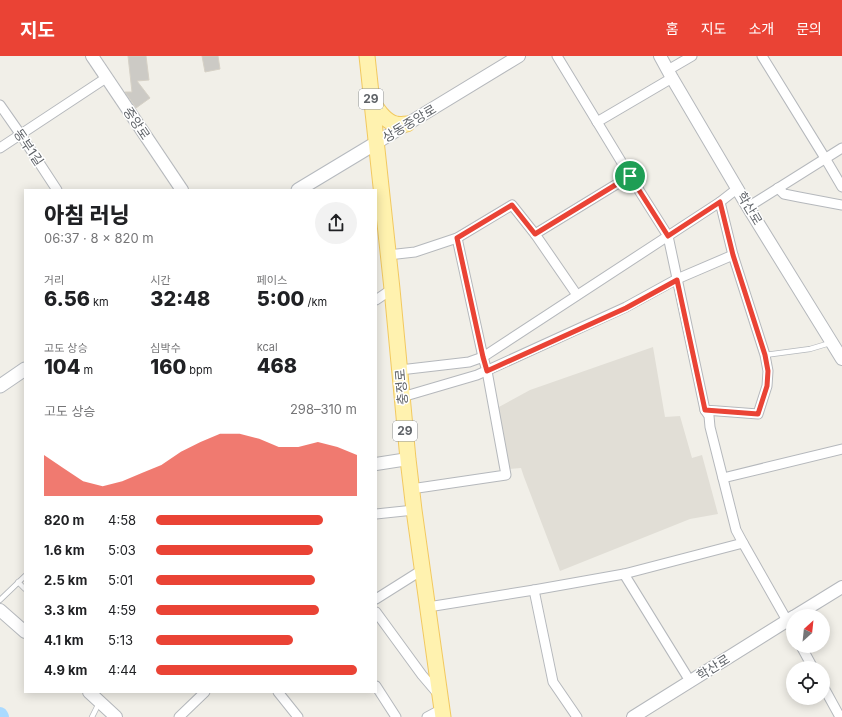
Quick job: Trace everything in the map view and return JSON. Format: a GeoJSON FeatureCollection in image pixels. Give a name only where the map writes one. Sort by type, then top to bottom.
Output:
{"type":"FeatureCollection","features":[{"type":"Feature","properties":{"kind":"main road","name":"충정로"},"geometry":{"type":"LineString","coordinates":[[367,56],[392,289],[411,489],[442,708]]}},
{"type":"Feature","properties":{"kind":"main road"},"geometry":{"type":"LineString","coordinates":[[371,100],[381,115],[389,121],[397,125],[407,124]]}},
{"type":"Feature","properties":{"kind":"main road","name":"상동중앙로"},"geometry":{"type":"LineString","coordinates":[[300,189],[376,143]]}},
{"type":"Feature","properties":{"kind":"main road"},"geometry":{"type":"LineString","coordinates":[[0,386],[24,371]]}},
{"type":"Feature","properties":{"kind":"street","name":"중앙로"},"geometry":{"type":"LineString","coordinates":[[92,56],[181,189]]}},
{"type":"Feature","properties":{"kind":"street","name":"상동중앙로"},"geometry":{"type":"LineString","coordinates":[[376,143],[520,56]]}},
{"type":"Feature","properties":{"kind":"street"},"geometry":{"type":"LineString","coordinates":[[557,56],[668,236],[705,410],[709,416],[710,427],[736,530],[786,611]]}},
{"type":"Feature","properties":{"kind":"street","name":"학산로"},"geometry":{"type":"LineString","coordinates":[[660,56],[748,207],[842,359]]}},
{"type":"Feature","properties":{"kind":"street"},"geometry":{"type":"LineString","coordinates":[[597,122],[670,74],[692,56]]}},
{"type":"Feature","properties":{"kind":"street"},"geometry":{"type":"LineString","coordinates":[[762,56],[842,187]]}},
{"type":"Feature","properties":{"kind":"street"},"geometry":{"type":"LineString","coordinates":[[0,148],[106,78]]}},
{"type":"Feature","properties":{"kind":"street","name":"동부1길"},"geometry":{"type":"LineString","coordinates":[[0,105],[56,189]]}},
{"type":"Feature","properties":{"kind":"street"},"geometry":{"type":"LineString","coordinates":[[748,207],[842,148]]}},
{"type":"Feature","properties":{"kind":"street"},"geometry":{"type":"LineString","coordinates":[[535,234],[630,176]]}},
{"type":"Feature","properties":{"kind":"street"},"geometry":{"type":"LineString","coordinates":[[400,370],[469,362],[483,357],[720,202],[738,188]]}},
{"type":"Feature","properties":{"kind":"street"},"geometry":{"type":"LineString","coordinates":[[778,188],[784,194],[799,198],[842,205]]}},
{"type":"Feature","properties":{"kind":"street"},"geometry":{"type":"LineString","coordinates":[[705,410],[758,414],[767,386],[768,371],[765,355],[733,255],[720,202]]}},
{"type":"Feature","properties":{"kind":"street"},"geometry":{"type":"LineString","coordinates":[[388,255],[415,252],[457,238],[512,205],[535,234],[577,295]]}},
{"type":"Feature","properties":{"kind":"street"},"geometry":{"type":"LineString","coordinates":[[411,489],[506,475],[487,371],[457,238]]}},
{"type":"Feature","properties":{"kind":"street"},"geometry":{"type":"LineString","coordinates":[[402,397],[487,371],[626,308],[677,280],[733,255]]}},
{"type":"Feature","properties":{"kind":"street"},"geometry":{"type":"LineString","coordinates":[[377,299],[392,289]]}},
{"type":"Feature","properties":{"kind":"street"},"geometry":{"type":"LineString","coordinates":[[723,478],[842,449]]}},
{"type":"Feature","properties":{"kind":"street"},"geometry":{"type":"LineString","coordinates":[[377,464],[408,460]]}},
{"type":"Feature","properties":{"kind":"street"},"geometry":{"type":"LineString","coordinates":[[377,514],[414,510]]}},
{"type":"Feature","properties":{"kind":"street"},"geometry":{"type":"LineString","coordinates":[[428,607],[624,574],[743,543]]}},
{"type":"Feature","properties":{"kind":"street"},"geometry":{"type":"LineString","coordinates":[[377,598],[422,570]]}},
{"type":"Feature","properties":{"kind":"street"},"geometry":{"type":"LineString","coordinates":[[624,574],[690,681]]}},
{"type":"Feature","properties":{"kind":"street","name":"학산로"},"geometry":{"type":"LineString","coordinates":[[810,609],[842,587]]}},
{"type":"Feature","properties":{"kind":"street"},"geometry":{"type":"LineString","coordinates":[[534,590],[553,682],[576,717]]}},
{"type":"Feature","properties":{"kind":"street"},"geometry":{"type":"LineString","coordinates":[[0,610],[24,631]]}},
{"type":"Feature","properties":{"kind":"street"},"geometry":{"type":"LineString","coordinates":[[377,613],[422,675],[442,708],[427,717]]}},
{"type":"Feature","properties":{"kind":"street","name":"학산로"},"geometry":{"type":"LineString","coordinates":[[633,717],[690,681],[786,625]]}},
{"type":"Feature","properties":{"kind":"street"},"geometry":{"type":"LineString","coordinates":[[377,688],[396,717]]}},
{"type":"Feature","properties":{"kind":"street"},"geometry":{"type":"LineString","coordinates":[[179,717],[204,693]]}},
{"type":"Feature","properties":{"kind":"street"},"geometry":{"type":"LineString","coordinates":[[279,693],[296,716]]}},
{"type":"Feature","properties":{"kind":"street"},"geometry":{"type":"LineString","coordinates":[[93,695],[116,717]]}},
{"type":"Feature","properties":{"kind":"street"},"geometry":{"type":"LineString","coordinates":[[830,699],[840,717]]}},
{"type":"Feature","properties":{"kind":"lane"},"geometry":{"type":"LineString","coordinates":[[765,355],[810,349],[832,342]]}},
{"type":"Feature","properties":{"kind":"lane"},"geometry":{"type":"LineString","coordinates":[[0,600],[24,577]]}},
{"type":"Feature","properties":{"kind":"lane"},"geometry":{"type":"LineString","coordinates":[[18,582],[24,588]]}},
{"type":"Feature","properties":{"kind":"lane"},"geometry":{"type":"LineString","coordinates":[[92,717],[93,695]]}},
{"type":"Feature","properties":{"kind":"shaded area"},"geometry":{"type":"Polygon","coordinates":[[[653,347],[665,417],[680,416],[692,458],[702,455],[718,514],[690,519],[560,571],[521,468],[509,469],[497,408],[530,390],[653,347]]]}},
{"type":"Feature","properties":{"kind":"building"},"geometry":{"type":"Polygon","coordinates":[[[128,56],[146,56],[149,80],[137,81],[150,98],[136,108],[125,92],[132,92],[128,56]]]}},
{"type":"Feature","properties":{"kind":"building"},"geometry":{"type":"Polygon","coordinates":[[[202,56],[218,56],[220,69],[205,72],[202,56]]]}},
{"type":"Feature","properties":{"kind":"route"},"geometry":{"type":"LineString","coordinates":[[630,176],[668,236],[720,202],[733,255],[765,355],[768,371],[767,386],[758,414],[705,410],[677,280],[626,308],[487,371],[457,238],[512,205],[535,234],[630,176]]}}]}
